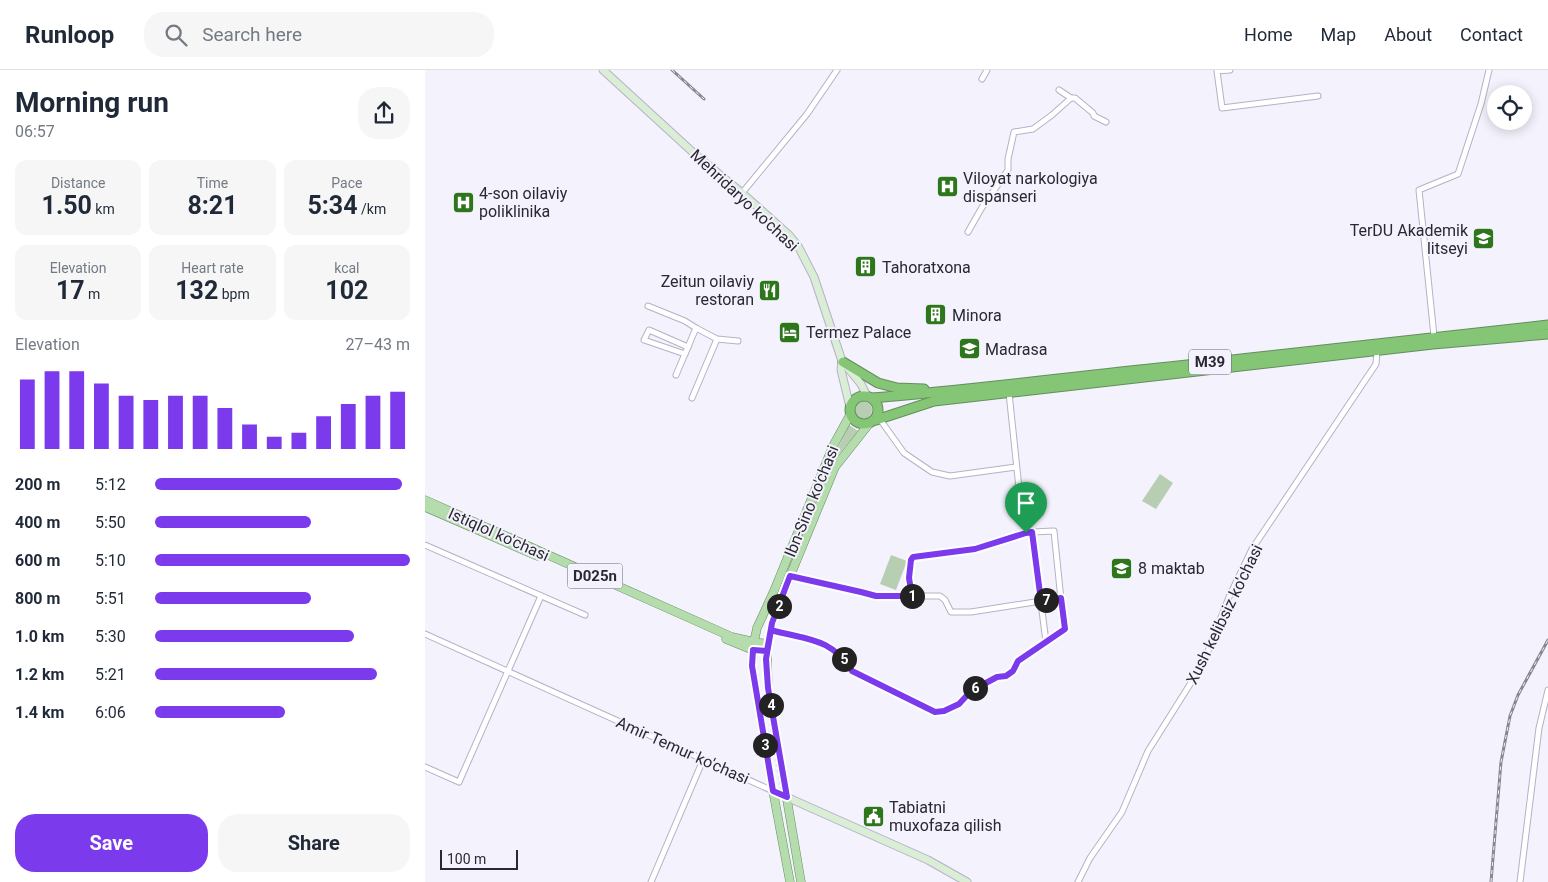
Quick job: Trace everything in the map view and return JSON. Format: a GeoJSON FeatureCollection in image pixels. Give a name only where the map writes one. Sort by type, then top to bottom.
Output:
{"type":"FeatureCollection","features":[{"type":"Feature","properties":{"kind":"highway","name":"M39"},"geometry":{"type":"LineString","coordinates":[[869,397],[992,387],[1435,336],[1548,325]]}},
{"type":"Feature","properties":{"kind":"highway","name":"M39"},"geometry":{"type":"LineString","coordinates":[[875,421],[933,401],[1377,351],[1548,334]]}},
{"type":"Feature","properties":{"kind":"highway"},"geometry":{"type":"LineString","coordinates":[[843,361],[878,383],[897,388],[936,391]]}},
{"type":"Feature","properties":{"kind":"highway"},"geometry":{"type":"LineString","coordinates":[[869,397],[876,402],[879,414],[875,421],[857,423],[850,411],[857,398],[869,397]]}},
{"type":"Feature","properties":{"kind":"main road","name":"Мehridaryo ko'chasi"},"geometry":{"type":"LineString","coordinates":[[603,70],[697,156],[789,235],[802,252],[822,297],[843,361]]}},
{"type":"Feature","properties":{"kind":"main road"},"geometry":{"type":"LineString","coordinates":[[843,361],[869,397]]}},
{"type":"Feature","properties":{"kind":"main road"},"geometry":{"type":"LineString","coordinates":[[843,361],[841,370],[850,411]]}},
{"type":"Feature","properties":{"kind":"main road","name":"Ibn-Sino ko'chasi"},"geometry":{"type":"LineString","coordinates":[[790,882],[752,666],[754,646],[757,628],[778,583],[830,453],[850,411]]}},
{"type":"Feature","properties":{"kind":"main road","name":"Ibn-Sino ko'chasi"},"geometry":{"type":"LineString","coordinates":[[801,882],[768,688],[768,647],[771,630],[790,576],[835,467],[875,421]]}},
{"type":"Feature","properties":{"kind":"main road","name":"Istiqlol ko'chasi"},"geometry":{"type":"LineString","coordinates":[[425,507],[754,646],[768,647]]}},
{"type":"Feature","properties":{"kind":"main road","name":"Amir Temur ko'chasi"},"geometry":{"type":"LineString","coordinates":[[773,791],[928,860],[967,882]]}},
{"type":"Feature","properties":{"kind":"street"},"geometry":{"type":"LineString","coordinates":[[742,193],[807,114],[837,70]]}},
{"type":"Feature","properties":{"kind":"street"},"geometry":{"type":"LineString","coordinates":[[982,79],[987,70]]}},
{"type":"Feature","properties":{"kind":"street"},"geometry":{"type":"LineString","coordinates":[[1230,70],[1217,72],[1222,108],[1318,96]]}},
{"type":"Feature","properties":{"kind":"street"},"geometry":{"type":"LineString","coordinates":[[1435,336],[1419,190],[1458,174],[1481,104],[1489,70]]}},
{"type":"Feature","properties":{"kind":"street"},"geometry":{"type":"LineString","coordinates":[[1059,90],[1071,98],[1075,98],[1094,116],[1105,122]]}},
{"type":"Feature","properties":{"kind":"street"},"geometry":{"type":"LineString","coordinates":[[968,232],[981,209],[1008,170],[1008,158],[1014,132],[1033,129],[1071,98]]}},
{"type":"Feature","properties":{"kind":"street"},"geometry":{"type":"LineString","coordinates":[[648,306],[685,321],[717,339],[739,342]]}},
{"type":"Feature","properties":{"kind":"street"},"geometry":{"type":"LineString","coordinates":[[676,375],[696,328]]}},
{"type":"Feature","properties":{"kind":"street"},"geometry":{"type":"LineString","coordinates":[[685,354],[644,340],[649,330],[688,347]]}},
{"type":"Feature","properties":{"kind":"street"},"geometry":{"type":"LineString","coordinates":[[692,398],[717,339]]}},
{"type":"Feature","properties":{"kind":"street","name":"Xush kelibsiz ko'chasi"},"geometry":{"type":"LineString","coordinates":[[1078,882],[1090,858],[1122,812],[1148,751],[1194,678],[1208,651],[1229,597],[1252,549],[1376,364],[1377,351]]}},
{"type":"Feature","properties":{"kind":"street"},"geometry":{"type":"LineString","coordinates":[[1009,393],[1016,467],[1026,533]]}},
{"type":"Feature","properties":{"kind":"street"},"geometry":{"type":"LineString","coordinates":[[875,421],[904,453],[932,472],[950,476],[1016,467]]}},
{"type":"Feature","properties":{"kind":"street"},"geometry":{"type":"LineString","coordinates":[[771,630],[815,640],[831,647],[845,660],[852,671],[935,712],[944,711],[959,704],[971,691],[997,677],[1006,676],[1013,671],[1018,661],[1065,629],[1054,530],[1026,533],[975,549],[913,557],[909,578],[912,596]]}},
{"type":"Feature","properties":{"kind":"street"},"geometry":{"type":"LineString","coordinates":[[1032,532],[1046,642]]}},
{"type":"Feature","properties":{"kind":"street"},"geometry":{"type":"LineString","coordinates":[[425,545],[585,614]]}},
{"type":"Feature","properties":{"kind":"street"},"geometry":{"type":"LineString","coordinates":[[790,576],[876,596],[940,596],[945,600],[951,612],[971,612],[1061,598]]}},
{"type":"Feature","properties":{"kind":"street"},"geometry":{"type":"LineString","coordinates":[[425,767],[459,782],[541,596]]}},
{"type":"Feature","properties":{"kind":"street","name":"Amir Temur ko'chasi"},"geometry":{"type":"LineString","coordinates":[[425,634],[773,791]]}},
{"type":"Feature","properties":{"kind":"street"},"geometry":{"type":"LineString","coordinates":[[1520,882],[1539,728],[1548,690]]}},
{"type":"Feature","properties":{"kind":"street"},"geometry":{"type":"LineString","coordinates":[[651,882],[703,760]]}},
{"type":"Feature","properties":{"kind":"green space"},"geometry":{"type":"Polygon","coordinates":[[[863,401],[869,404],[872,410],[869,416],[863,419],[857,416],[854,410],[857,404],[863,401]]]}},
{"type":"Feature","properties":{"kind":"green space"},"geometry":{"type":"Polygon","coordinates":[[[849,425],[858,431],[829,466],[849,425]]]}},
{"type":"Feature","properties":{"kind":"green space"},"geometry":{"type":"Polygon","coordinates":[[[1160,474],[1173,483],[1156,509],[1142,501],[1160,474]]]}},
{"type":"Feature","properties":{"kind":"green space"},"geometry":{"type":"Polygon","coordinates":[[[891,555],[907,561],[896,590],[880,584],[891,555]]]}},
{"type":"Feature","properties":{"kind":"railway"},"geometry":{"type":"LineString","coordinates":[[672,70],[704,99]]}},
{"type":"Feature","properties":{"kind":"railway"},"geometry":{"type":"LineString","coordinates":[[1491,882],[1501,762],[1510,716],[1518,695],[1548,640]]}},
{"type":"Feature","properties":{"kind":"place","name":"Viloyat narkologiya dispanseri"},"geometry":{"type":"Point","coordinates":[947,187]}},
{"type":"Feature","properties":{"kind":"place","name":"4-son oilaviy poliklinika"},"geometry":{"type":"Point","coordinates":[463,202]}},
{"type":"Feature","properties":{"kind":"place","name":"TerDU Akademik litseyi"},"geometry":{"type":"Point","coordinates":[1484,239]}},
{"type":"Feature","properties":{"kind":"place","name":"Tahoratxona"},"geometry":{"type":"Point","coordinates":[866,267]}},
{"type":"Feature","properties":{"kind":"place","name":"Zeitun oilaviy restoran"},"geometry":{"type":"Point","coordinates":[770,290]}},
{"type":"Feature","properties":{"kind":"place","name":"Minora"},"geometry":{"type":"Point","coordinates":[936,315]}},
{"type":"Feature","properties":{"kind":"place","name":"Termez Palace"},"geometry":{"type":"Point","coordinates":[790,332]}},
{"type":"Feature","properties":{"kind":"place","name":"Madrasa"},"geometry":{"type":"Point","coordinates":[969,349]}},
{"type":"Feature","properties":{"kind":"place","name":"8 maktab"},"geometry":{"type":"Point","coordinates":[1122,568]}},
{"type":"Feature","properties":{"kind":"place","name":"Tabiatni muxofaza qilish"},"geometry":{"type":"Point","coordinates":[873,816]}},
{"type":"Feature","properties":{"kind":"route"},"geometry":{"type":"LineString","coordinates":[[1032,532],[1041,601],[1061,598],[1065,629],[1018,661],[1013,671],[1006,676],[997,677],[971,691],[959,704],[944,711],[935,712],[852,671],[845,660],[831,647],[815,640],[771,630],[766,659],[768,688],[787,797],[773,791],[752,666],[753,650],[767,651],[772,623],[790,576],[876,596],[912,596],[909,578],[913,557],[975,549],[1026,533],[1032,532]]}}]}
